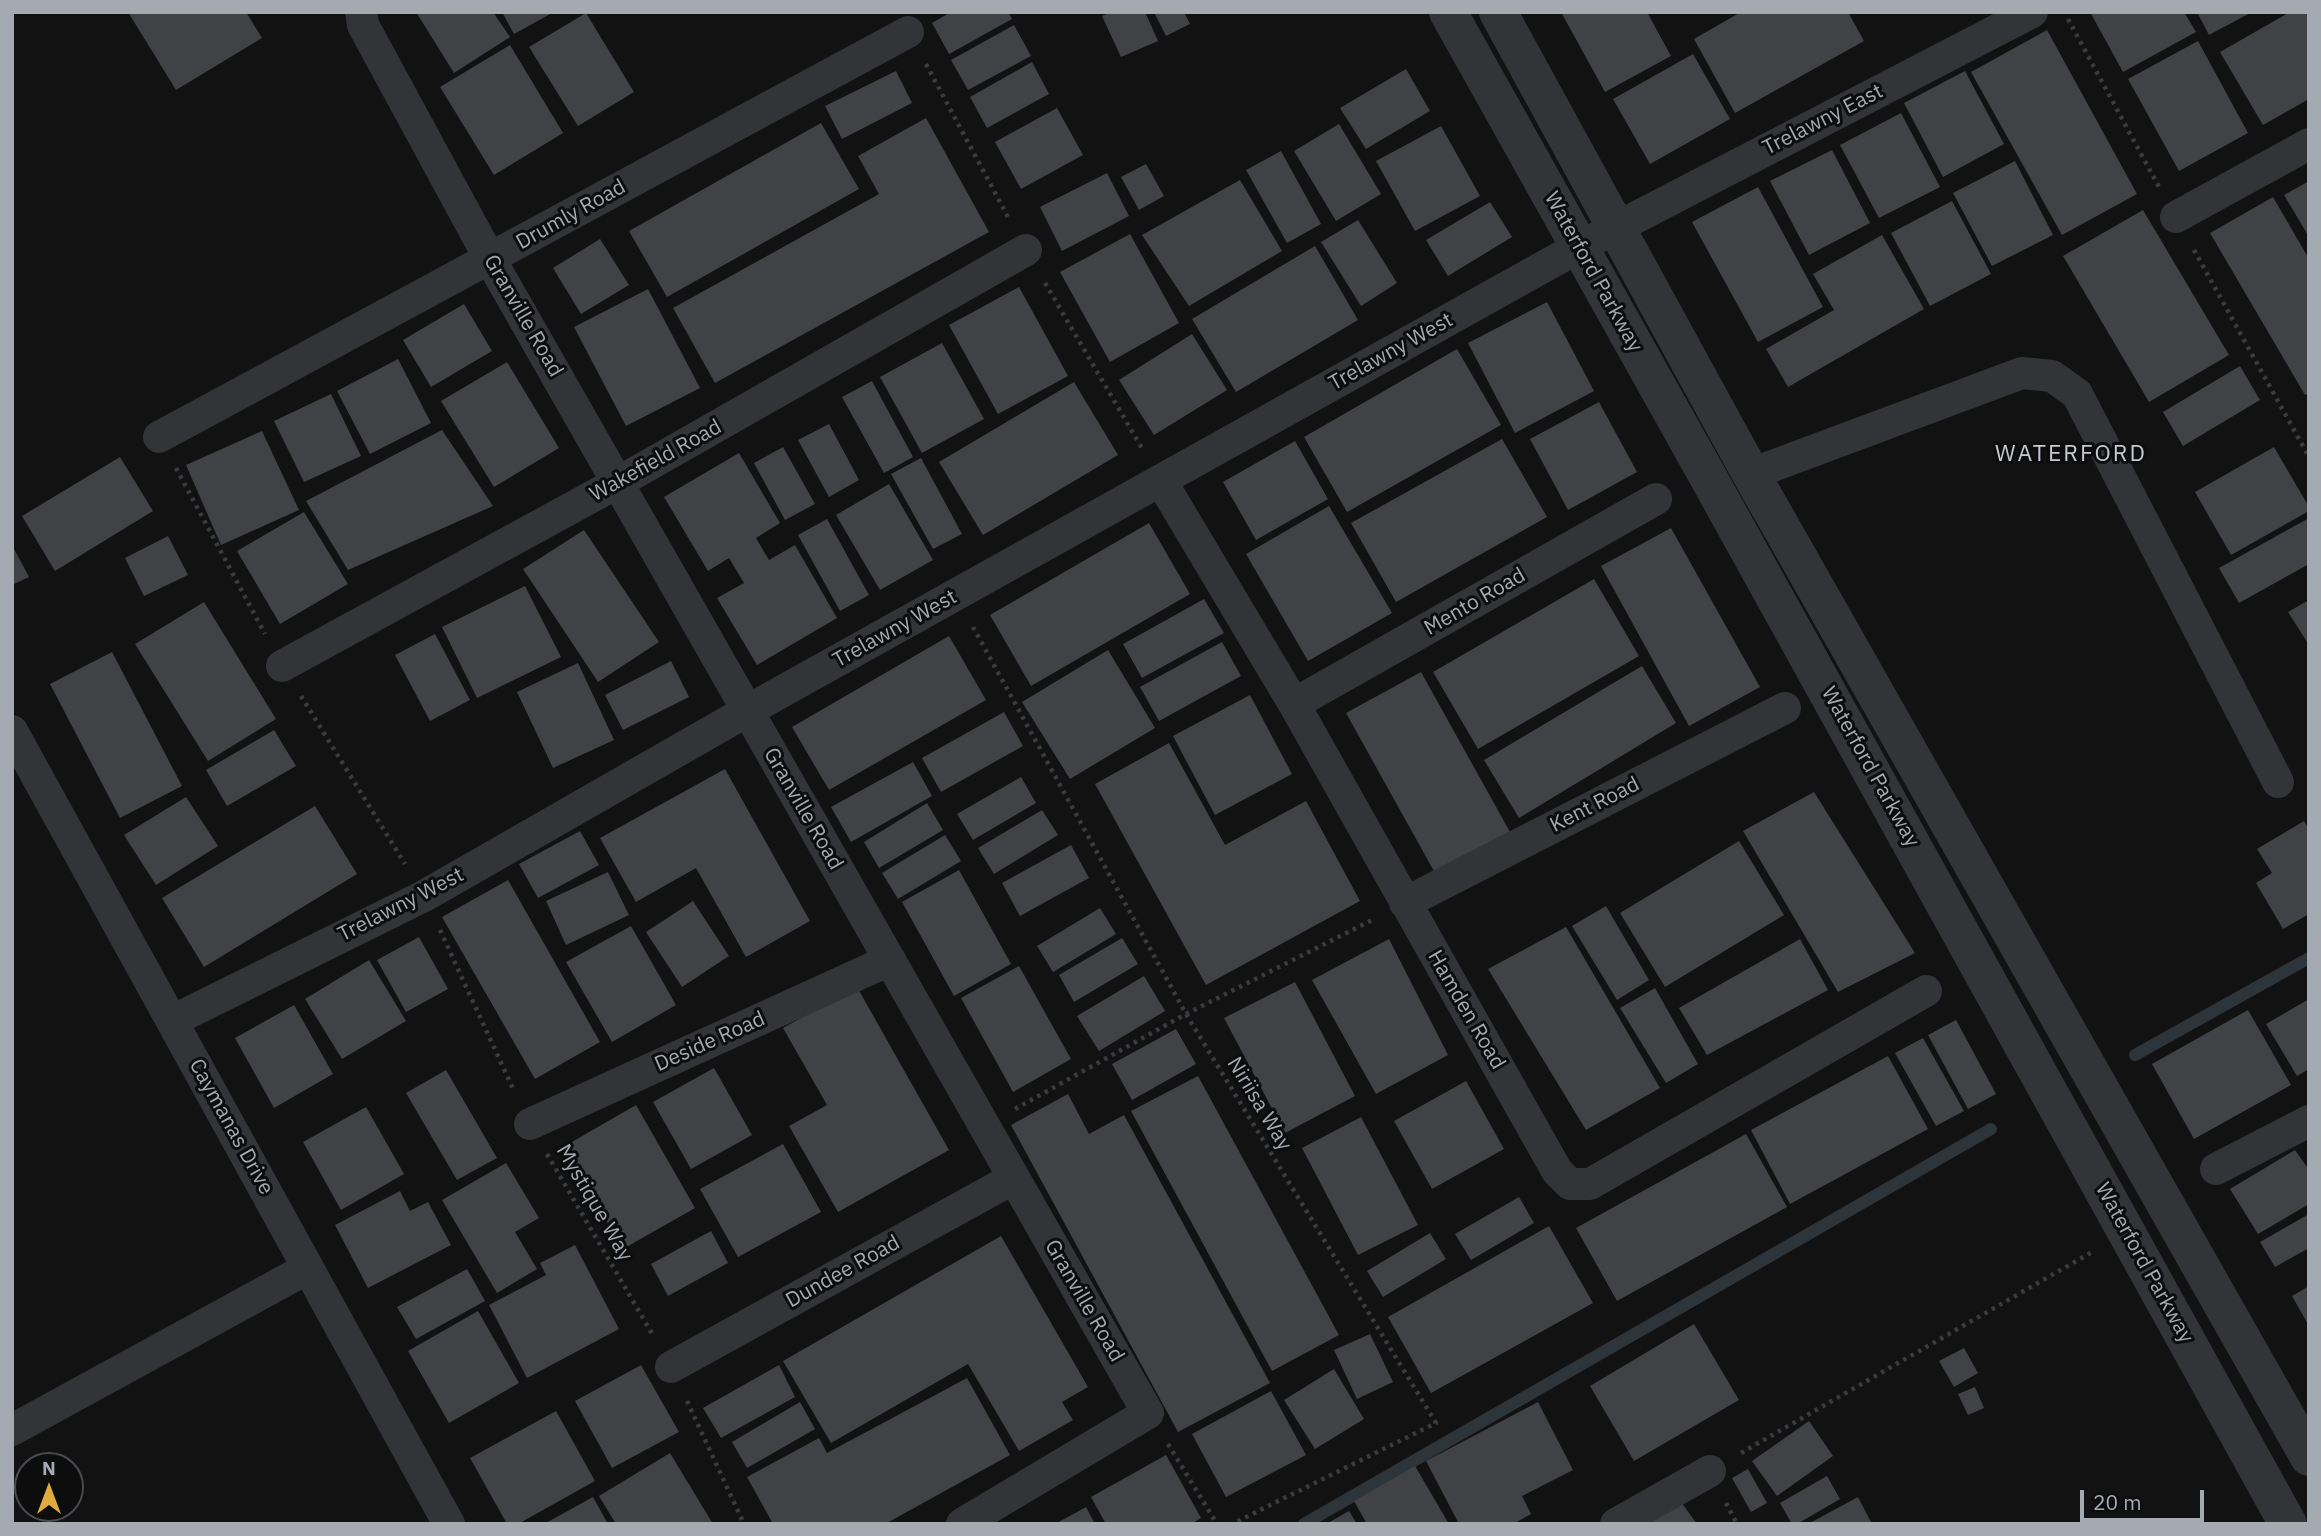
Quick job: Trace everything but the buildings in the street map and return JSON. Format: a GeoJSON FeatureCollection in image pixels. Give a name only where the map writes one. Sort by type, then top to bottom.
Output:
{"type":"FeatureCollection","features":[{"type":"Feature","properties":{"kind":"street","name":"Granville Road"},"geometry":{"type":"LineString","coordinates":[[361,12],[363,25],[490,259],[1148,1413]]}},
{"type":"Feature","properties":{"kind":"street","name":"Waterford Parkway"},"geometry":{"type":"LineString","coordinates":[[1448,12],[2288,1524]]}},
{"type":"Feature","properties":{"kind":"street","name":"Waterford Parkway"},"geometry":{"type":"LineString","coordinates":[[1498,12],[1751,474],[2309,1457]]}},
{"type":"Feature","properties":{"kind":"street","name":"Trelawny East"},"geometry":{"type":"LineString","coordinates":[[1615,228],[2032,12]]}},
{"type":"Feature","properties":{"kind":"street","name":"Drumly Road"},"geometry":{"type":"LineString","coordinates":[[159,437],[908,32]]}},
{"type":"Feature","properties":{"kind":"street"},"geometry":{"type":"LineString","coordinates":[[2176,218],[2309,144]]}},
{"type":"Feature","properties":{"kind":"street","name":"Trelawny West"},"geometry":{"type":"LineString","coordinates":[[172,1020],[424,895],[747,711],[1615,228]]}},
{"type":"Feature","properties":{"kind":"street","name":"Wakefield Road"},"geometry":{"type":"LineString","coordinates":[[282,666],[617,483],[1026,250]]}},
{"type":"Feature","properties":{"kind":"street"},"geometry":{"type":"LineString","coordinates":[[1751,474],[2022,373],[2052,376],[2077,394],[2278,782]]}},
{"type":"Feature","properties":{"kind":"street","name":"Hamden Road"},"geometry":{"type":"LineString","coordinates":[[1161,481],[1294,704],[1557,1171],[1570,1184],[1590,1184],[1926,991]]}},
{"type":"Feature","properties":{"kind":"street","name":"Mento Road"},"geometry":{"type":"LineString","coordinates":[[1294,704],[1656,499]]}},
{"type":"Feature","properties":{"kind":"street","name":"Kent Road"},"geometry":{"type":"LineString","coordinates":[[1405,903],[1785,708]]}},
{"type":"Feature","properties":{"kind":"street","name":"Caymanas Drive"},"geometry":{"type":"LineString","coordinates":[[12,731],[449,1524]]}},
{"type":"Feature","properties":{"kind":"street","name":"Deside Road"},"geometry":{"type":"LineString","coordinates":[[530,1124],[890,960]]}},
{"type":"Feature","properties":{"kind":"street"},"geometry":{"type":"LineString","coordinates":[[2216,1169],[2309,1121]]}},
{"type":"Feature","properties":{"kind":"street","name":"Dundee Road"},"geometry":{"type":"LineString","coordinates":[[671,1367],[1014,1178]]}},
{"type":"Feature","properties":{"kind":"street"},"geometry":{"type":"LineString","coordinates":[[12,1430],[308,1268]]}},
{"type":"Feature","properties":{"kind":"street"},"geometry":{"type":"LineString","coordinates":[[962,1524],[1148,1413]]}},
{"type":"Feature","properties":{"kind":"street"},"geometry":{"type":"LineString","coordinates":[[1616,1524],[1710,1471]]}},
{"type":"Feature","properties":{"kind":"path","name":"Niriisa Way"},"geometry":{"type":"LineString","coordinates":[[955,595],[1186,1014],[1436,1423],[1232,1524]]}},
{"type":"Feature","properties":{"kind":"path","name":"Mystique Way"},"geometry":{"type":"LineString","coordinates":[[424,895],[530,1124],[671,1367],[744,1524]]}},
{"type":"Feature","properties":{"kind":"path"},"geometry":{"type":"LineString","coordinates":[[984,1126],[1186,1014],[1405,903]]}},
{"type":"Feature","properties":{"kind":"path"},"geometry":{"type":"LineString","coordinates":[[1710,1471],[2127,1232]]}},
{"type":"Feature","properties":{"kind":"path"},"geometry":{"type":"LineString","coordinates":[[1148,1413],[1217,1524]]}},
{"type":"Feature","properties":{"kind":"waterway"},"geometry":{"type":"LineString","coordinates":[[2135,1055],[2309,958]]}},
{"type":"Feature","properties":{"kind":"waterway"},"geometry":{"type":"LineString","coordinates":[[1304,1524],[1991,1129]]}},
{"type":"Feature","properties":{"kind":"district","name":"WATERFORD"},"geometry":{"type":"Point","coordinates":[2071,454]}}]}
